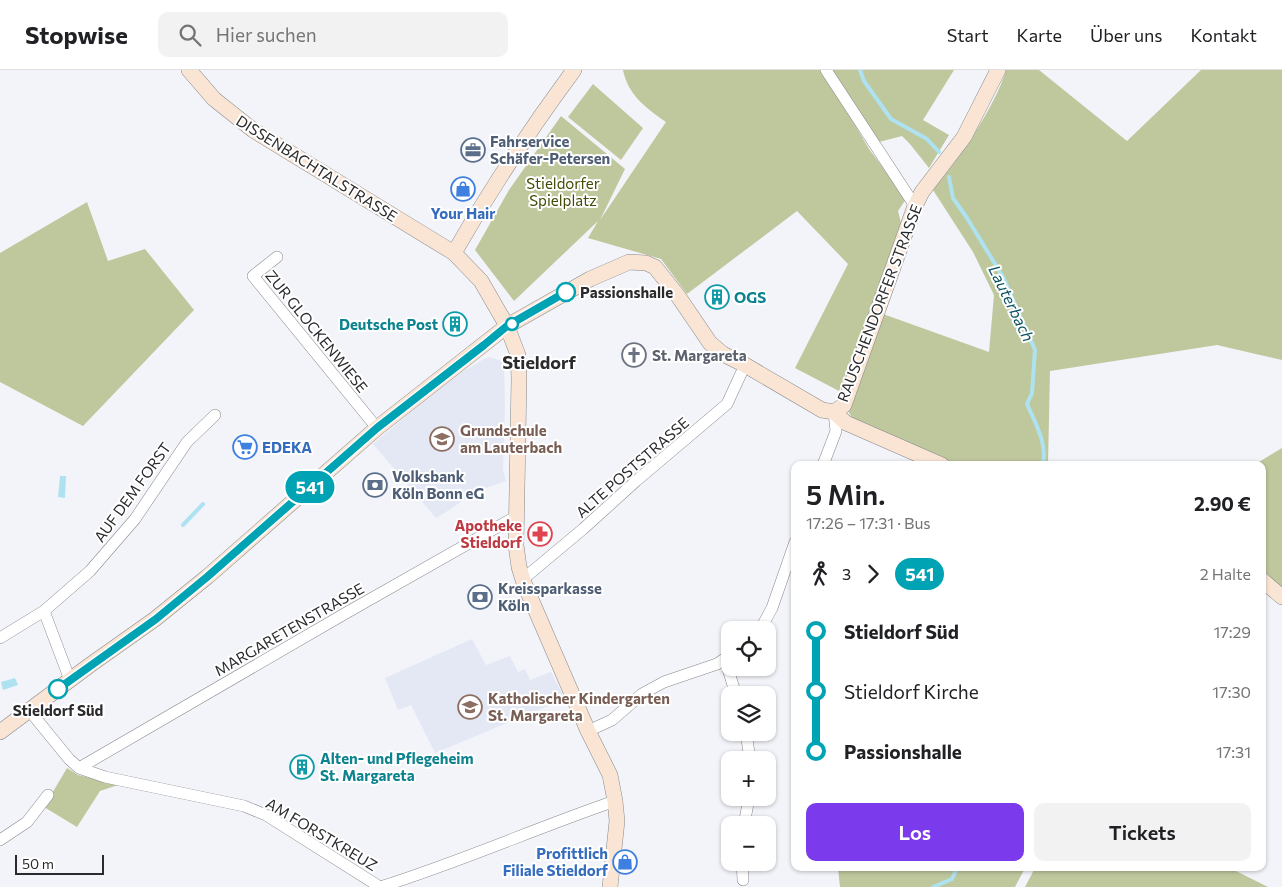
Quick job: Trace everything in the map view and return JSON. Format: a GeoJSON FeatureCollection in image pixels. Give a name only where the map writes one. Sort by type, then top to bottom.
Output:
{"type":"FeatureCollection","features":[{"type":"Feature","properties":{"kind":"main road","name":"DISSENBACHTALSTRASSE"},"geometry":{"type":"LineString","coordinates":[[189,70],[214,98],[253,130],[454,253],[482,281],[507,326],[518,355],[519,378],[515,517],[516,551],[522,580],[588,732],[610,776],[616,801],[616,835],[610,887]]}},
{"type":"Feature","properties":{"kind":"main road"},"geometry":{"type":"LineString","coordinates":[[454,253],[539,118],[574,70]]}},
{"type":"Feature","properties":{"kind":"main road","name":"RAUSCHENDORFER STRASSE"},"geometry":{"type":"LineString","coordinates":[[834,412],[844,405],[914,206],[922,192],[964,137],[998,70]]}},
{"type":"Feature","properties":{"kind":"main road"},"geometry":{"type":"LineString","coordinates":[[0,732],[163,613],[214,571],[377,428],[507,326],[590,279],[629,262],[646,263],[655,267],[678,296],[710,343],[723,354],[822,410],[834,412],[846,423],[933,461]]}},
{"type":"Feature","properties":{"kind":"main road"},"geometry":{"type":"LineString","coordinates":[[1266,583],[1282,597]]}},
{"type":"Feature","properties":{"kind":"street"},"geometry":{"type":"LineString","coordinates":[[826,70],[914,206]]}},
{"type":"Feature","properties":{"kind":"street","name":"ZUR GLOCKENWIESE"},"geometry":{"type":"LineString","coordinates":[[277,257],[253,276],[377,428]]}},
{"type":"Feature","properties":{"kind":"street","name":"ALTE POSTSTRASSE"},"geometry":{"type":"LineString","coordinates":[[522,580],[727,404],[745,365]]}},
{"type":"Feature","properties":{"kind":"street","name":"RAUSCHENDORFER STRASSE"},"geometry":{"type":"LineString","coordinates":[[825,461],[836,431],[834,412]]}},
{"type":"Feature","properties":{"kind":"street","name":"AUF DEM FORST"},"geometry":{"type":"LineString","coordinates":[[0,638],[44,611],[105,556],[135,520],[187,442],[215,416]]}},
{"type":"Feature","properties":{"kind":"street","name":"MARGARETENSTRASSE"},"geometry":{"type":"LineString","coordinates":[[79,768],[515,517]]}},
{"type":"Feature","properties":{"kind":"street"},"geometry":{"type":"LineString","coordinates":[[765,621],[772,608],[791,553]]}},
{"type":"Feature","properties":{"kind":"street"},"geometry":{"type":"LineString","coordinates":[[44,611],[70,680]]}},
{"type":"Feature","properties":{"kind":"street"},"geometry":{"type":"LineString","coordinates":[[588,732],[612,720],[642,694],[664,682],[721,661]]}},
{"type":"Feature","properties":{"kind":"street"},"geometry":{"type":"LineString","coordinates":[[29,710],[79,768]]}},
{"type":"Feature","properties":{"kind":"street","name":"AM FORSTKREUZ"},"geometry":{"type":"LineString","coordinates":[[79,768],[105,776],[244,806],[266,815],[380,887],[616,801]]}},
{"type":"Feature","properties":{"kind":"street"},"geometry":{"type":"LineString","coordinates":[[0,840],[27,822],[48,795]]}},
{"type":"Feature","properties":{"kind":"street"},"geometry":{"type":"LineString","coordinates":[[742,871],[743,880]]}},
{"type":"Feature","properties":{"kind":"shaded area","name":"Grundschule am Lauterbach"},"geometry":{"type":"Polygon","coordinates":[[[490,357],[501,361],[504,366],[503,470],[506,481],[471,493],[454,507],[436,518],[373,444],[462,372],[490,357]]]}},
{"type":"Feature","properties":{"kind":"shaded area"},"geometry":{"type":"Polygon","coordinates":[[[472,639],[486,665],[510,656],[518,672],[525,669],[530,680],[551,672],[565,699],[435,753],[411,705],[398,710],[385,678],[472,639]]]}},
{"type":"Feature","properties":{"kind":"green space","name":"Stieldorfer Spielplatz"},"geometry":{"type":"Polygon","coordinates":[[[623,70],[823,70],[869,149],[906,199],[898,211],[901,223],[839,391],[795,368],[848,264],[797,211],[687,294],[661,259],[588,238],[598,221],[514,301],[475,250],[509,190],[561,116],[625,169],[600,220],[666,122],[645,106],[634,94],[625,79],[623,70]]]}},
{"type":"Feature","properties":{"kind":"green space"},"geometry":{"type":"Polygon","coordinates":[[[832,70],[954,70],[923,120],[949,135],[929,168],[902,136],[879,142],[832,70]]]}},
{"type":"Feature","properties":{"kind":"green space"},"geometry":{"type":"Polygon","coordinates":[[[1006,70],[1039,70],[1127,141],[1201,70],[1282,70],[1282,360],[1217,345],[1050,371],[1048,461],[949,461],[854,421],[848,411],[883,314],[989,352],[994,295],[973,252],[933,190],[964,149],[985,116],[1006,70]]]}},
{"type":"Feature","properties":{"kind":"green space"},"geometry":{"type":"Polygon","coordinates":[[[593,84],[643,128],[621,160],[568,117],[593,84]]]}},
{"type":"Feature","properties":{"kind":"green space"},"geometry":{"type":"Polygon","coordinates":[[[87,202],[108,261],[145,249],[194,310],[83,426],[0,382],[0,253],[87,202]]]}},
{"type":"Feature","properties":{"kind":"green space"},"geometry":{"type":"Polygon","coordinates":[[[1282,448],[1282,588],[1266,574],[1266,461],[1261,461],[1282,448]]]}},
{"type":"Feature","properties":{"kind":"green space"},"geometry":{"type":"Polygon","coordinates":[[[67,768],[78,775],[118,785],[100,791],[77,827],[44,807],[67,768]]]}},
{"type":"Feature","properties":{"kind":"green space"},"geometry":{"type":"Polygon","coordinates":[[[838,871],[1023,871],[1015,887],[840,887],[838,871]]]}},
{"type":"Feature","properties":{"kind":"green space"},"geometry":{"type":"Polygon","coordinates":[[[1033,871],[1236,871],[1268,887],[1025,887],[1033,871]]]}},
{"type":"Feature","properties":{"kind":"water"},"geometry":{"type":"Polygon","coordinates":[[[60,476],[66,476],[65,498],[58,497],[60,476]]]}},
{"type":"Feature","properties":{"kind":"water"},"geometry":{"type":"Polygon","coordinates":[[[15,678],[18,685],[3,690],[1,682],[15,678]]]}},
{"type":"Feature","properties":{"kind":"waterway","name":"Lauterbach"},"geometry":{"type":"LineString","coordinates":[[860,70],[864,81],[891,119],[927,139],[939,152]]}},
{"type":"Feature","properties":{"kind":"waterway","name":"Lauterbach"},"geometry":{"type":"LineString","coordinates":[[949,177],[953,198],[1003,277],[1035,350],[1032,393],[1027,404],[1042,441],[1044,461]]}},
{"type":"Feature","properties":{"kind":"waterway"},"geometry":{"type":"LineString","coordinates":[[183,525],[203,504]]}},
{"type":"Feature","properties":{"kind":"waterway","name":"Lauterbach"},"geometry":{"type":"LineString","coordinates":[[933,887],[952,879],[956,871]]}},
{"type":"Feature","properties":{"kind":"bus line","name":"541"},"geometry":{"type":"LineString","coordinates":[[58,689],[156,619],[207,577],[377,428],[507,326],[566,292]]}},
{"type":"Feature","properties":{"kind":"place","name":"Fahrservice Schäfer-Petersen"},"geometry":{"type":"Point","coordinates":[473,150]}},
{"type":"Feature","properties":{"kind":"place","name":"Your Hair"},"geometry":{"type":"Point","coordinates":[463,189]}},
{"type":"Feature","properties":{"kind":"place","name":"Passionshalle"},"geometry":{"type":"Point","coordinates":[566,292]}},
{"type":"Feature","properties":{"kind":"place","name":"OGS"},"geometry":{"type":"Point","coordinates":[717,297]}},
{"type":"Feature","properties":{"kind":"place","name":"Deutsche Post"},"geometry":{"type":"Point","coordinates":[455,324]}},
{"type":"Feature","properties":{"kind":"place","name":"St. Margareta"},"geometry":{"type":"Point","coordinates":[634,355]}},
{"type":"Feature","properties":{"kind":"place","name":"Grundschule am Lauterbach"},"geometry":{"type":"Point","coordinates":[442,439]}},
{"type":"Feature","properties":{"kind":"place","name":"EDEKA"},"geometry":{"type":"Point","coordinates":[245,447]}},
{"type":"Feature","properties":{"kind":"place","name":"Volksbank Köln Bonn eG"},"geometry":{"type":"Point","coordinates":[375,485]}},
{"type":"Feature","properties":{"kind":"place","name":"Apotheke Stieldorf"},"geometry":{"type":"Point","coordinates":[540,534]}},
{"type":"Feature","properties":{"kind":"place","name":"Kreissparkasse Köln"},"geometry":{"type":"Point","coordinates":[480,597]}},
{"type":"Feature","properties":{"kind":"place","name":"Stieldorf Süd"},"geometry":{"type":"Point","coordinates":[58,689]}},
{"type":"Feature","properties":{"kind":"place","name":"Katholischer Kindergarten St. Margareta"},"geometry":{"type":"Point","coordinates":[470,707]}},
{"type":"Feature","properties":{"kind":"place","name":"Alten- und Pflegeheim St. Margareta"},"geometry":{"type":"Point","coordinates":[302,767]}},
{"type":"Feature","properties":{"kind":"place","name":"Profittlich Filiale Stieldorf"},"geometry":{"type":"Point","coordinates":[625,862]}},
{"type":"Feature","properties":{"kind":"district","name":"Stieldorf"},"geometry":{"type":"Point","coordinates":[539,362]}}]}
